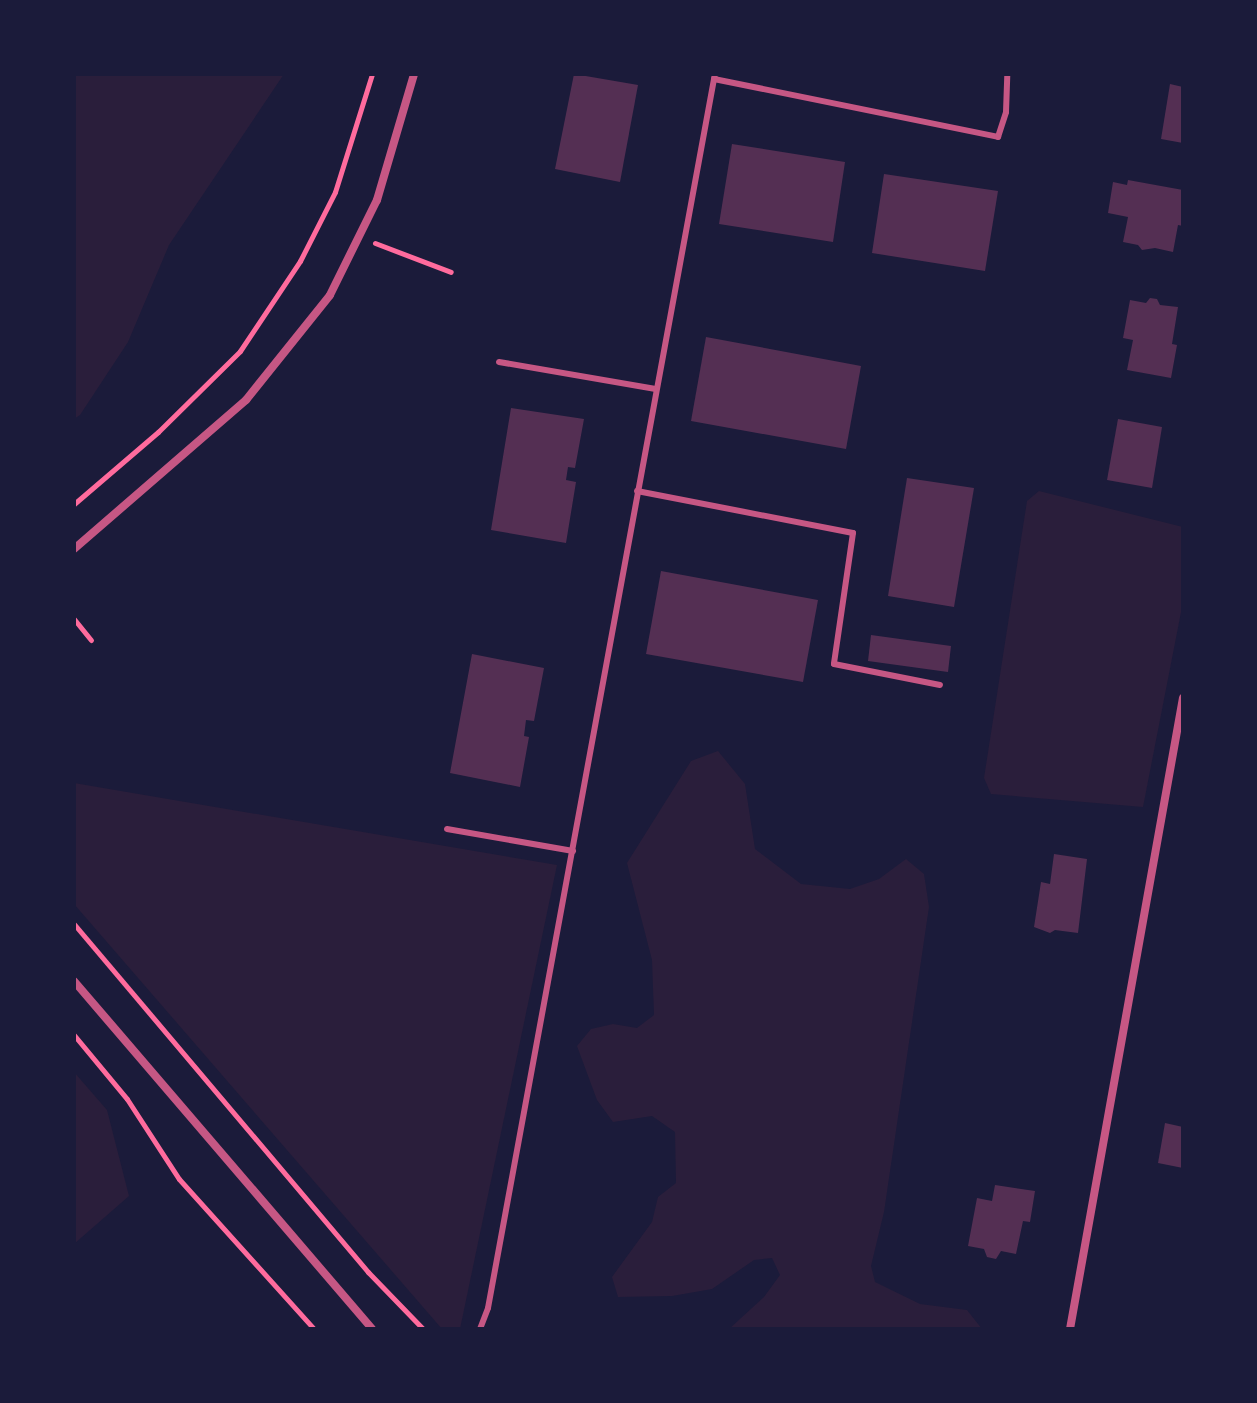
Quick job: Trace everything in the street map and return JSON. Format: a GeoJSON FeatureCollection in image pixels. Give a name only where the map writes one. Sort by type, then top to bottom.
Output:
{"type":"FeatureCollection","features":[{"type":"Feature","properties":{"kind":"street"},"geometry":{"type":"LineString","coordinates":[[74,549],[246,400],[330,295],[377,200],[414,74]]}},
{"type":"Feature","properties":{"kind":"street"},"geometry":{"type":"LineString","coordinates":[[1070,1329],[1183,698]]}},
{"type":"Feature","properties":{"kind":"street"},"geometry":{"type":"LineString","coordinates":[[74,981],[372,1329]]}},
{"type":"Feature","properties":{"kind":"lane"},"geometry":{"type":"LineString","coordinates":[[480,1329],[488,1308],[714,77],[998,137],[1006,112],[1007,74]]}},
{"type":"Feature","properties":{"kind":"lane"},"geometry":{"type":"LineString","coordinates":[[499,362],[656,389]]}},
{"type":"Feature","properties":{"kind":"lane"},"geometry":{"type":"LineString","coordinates":[[637,491],[853,533],[834,664],[940,685]]}},
{"type":"Feature","properties":{"kind":"lane"},"geometry":{"type":"LineString","coordinates":[[447,829],[573,851]]}},
{"type":"Feature","properties":{"kind":"path"},"geometry":{"type":"LineString","coordinates":[[74,504],[158,432],[240,351],[300,261],[335,192],[372,74]]}},
{"type":"Feature","properties":{"kind":"path"},"geometry":{"type":"LineString","coordinates":[[359,237],[451,272]]}},
{"type":"Feature","properties":{"kind":"path"},"geometry":{"type":"LineString","coordinates":[[74,619],[91,640]]}},
{"type":"Feature","properties":{"kind":"path"},"geometry":{"type":"LineString","coordinates":[[74,924],[368,1272],[423,1329]]}},
{"type":"Feature","properties":{"kind":"path"},"geometry":{"type":"LineString","coordinates":[[74,1035],[127,1099],[179,1179],[314,1329]]}},
{"type":"Feature","properties":{"kind":"shaded area"},"geometry":{"type":"Polygon","coordinates":[[[74,74],[284,74],[169,245],[128,342],[80,415],[74,419],[74,74]]]}},
{"type":"Feature","properties":{"kind":"shaded area"},"geometry":{"type":"Polygon","coordinates":[[[1039,491],[1183,527],[1183,602],[1143,807],[991,794],[984,778],[1027,501],[1039,491]]]}},
{"type":"Feature","properties":{"kind":"shaded area"},"geometry":{"type":"Polygon","coordinates":[[[718,751],[745,784],[755,849],[801,884],[850,889],[879,879],[906,859],[924,874],[929,907],[884,1212],[871,1266],[875,1282],[920,1304],[967,1310],[982,1329],[729,1329],[764,1297],[780,1275],[772,1258],[754,1260],[712,1289],[672,1296],[618,1297],[612,1277],[652,1222],[658,1197],[676,1183],[675,1132],[652,1116],[613,1122],[597,1100],[577,1046],[591,1029],[613,1024],[637,1028],[654,1015],[652,960],[627,863],[691,761],[718,751]]]}},
{"type":"Feature","properties":{"kind":"shaded area"},"geometry":{"type":"Polygon","coordinates":[[[74,783],[557,865],[460,1329],[442,1329],[74,904],[74,783]]]}},
{"type":"Feature","properties":{"kind":"shaded area"},"geometry":{"type":"Polygon","coordinates":[[[74,1072],[107,1110],[129,1196],[74,1244],[74,1072]]]}},
{"type":"Feature","properties":{"kind":"building"},"geometry":{"type":"Polygon","coordinates":[[[574,74],[638,85],[620,182],[555,169],[574,74]]]}},
{"type":"Feature","properties":{"kind":"building"},"geometry":{"type":"Polygon","coordinates":[[[1170,84],[1183,87],[1183,143],[1161,139],[1170,84]]]}},
{"type":"Feature","properties":{"kind":"building"},"geometry":{"type":"Polygon","coordinates":[[[732,144],[845,162],[833,242],[719,224],[732,144]]]}},
{"type":"Feature","properties":{"kind":"building"},"geometry":{"type":"Polygon","coordinates":[[[884,174],[998,191],[985,271],[872,253],[884,174]]]}},
{"type":"Feature","properties":{"kind":"building"},"geometry":{"type":"Polygon","coordinates":[[[1128,180],[1183,190],[1183,226],[1178,225],[1173,252],[1155,248],[1142,250],[1138,245],[1123,242],[1128,217],[1108,213],[1113,182],[1127,185],[1128,180]]]}},
{"type":"Feature","properties":{"kind":"building"},"geometry":{"type":"Polygon","coordinates":[[[1150,298],[1157,299],[1160,305],[1178,307],[1172,344],[1177,345],[1171,378],[1127,370],[1133,340],[1123,338],[1130,300],[1146,303],[1150,298]]]}},
{"type":"Feature","properties":{"kind":"building"},"geometry":{"type":"Polygon","coordinates":[[[706,337],[861,366],[846,449],[691,421],[706,337]]]}},
{"type":"Feature","properties":{"kind":"building"},"geometry":{"type":"Polygon","coordinates":[[[511,408],[584,419],[575,468],[568,467],[566,480],[576,482],[566,543],[491,530],[511,408]]]}},
{"type":"Feature","properties":{"kind":"building"},"geometry":{"type":"Polygon","coordinates":[[[1118,419],[1162,427],[1152,488],[1107,480],[1118,419]]]}},
{"type":"Feature","properties":{"kind":"building"},"geometry":{"type":"Polygon","coordinates":[[[907,478],[974,488],[954,607],[888,596],[907,478]]]}},
{"type":"Feature","properties":{"kind":"building"},"geometry":{"type":"Polygon","coordinates":[[[661,571],[818,600],[803,682],[646,654],[661,571]]]}},
{"type":"Feature","properties":{"kind":"building"},"geometry":{"type":"Polygon","coordinates":[[[871,635],[951,646],[948,672],[868,661],[871,635]]]}},
{"type":"Feature","properties":{"kind":"building"},"geometry":{"type":"Polygon","coordinates":[[[472,654],[544,668],[534,721],[526,720],[524,736],[529,737],[520,787],[450,773],[472,654]]]}},
{"type":"Feature","properties":{"kind":"building"},"geometry":{"type":"Polygon","coordinates":[[[1054,854],[1087,859],[1078,933],[1055,930],[1050,933],[1034,927],[1041,882],[1050,884],[1054,854]]]}},
{"type":"Feature","properties":{"kind":"building"},"geometry":{"type":"Polygon","coordinates":[[[1165,1123],[1183,1127],[1183,1168],[1158,1163],[1165,1123]]]}},
{"type":"Feature","properties":{"kind":"building"},"geometry":{"type":"Polygon","coordinates":[[[995,1185],[1035,1191],[1030,1222],[1023,1221],[1016,1254],[1001,1251],[996,1259],[987,1257],[984,1249],[968,1246],[977,1198],[992,1201],[995,1185]]]}}]}
